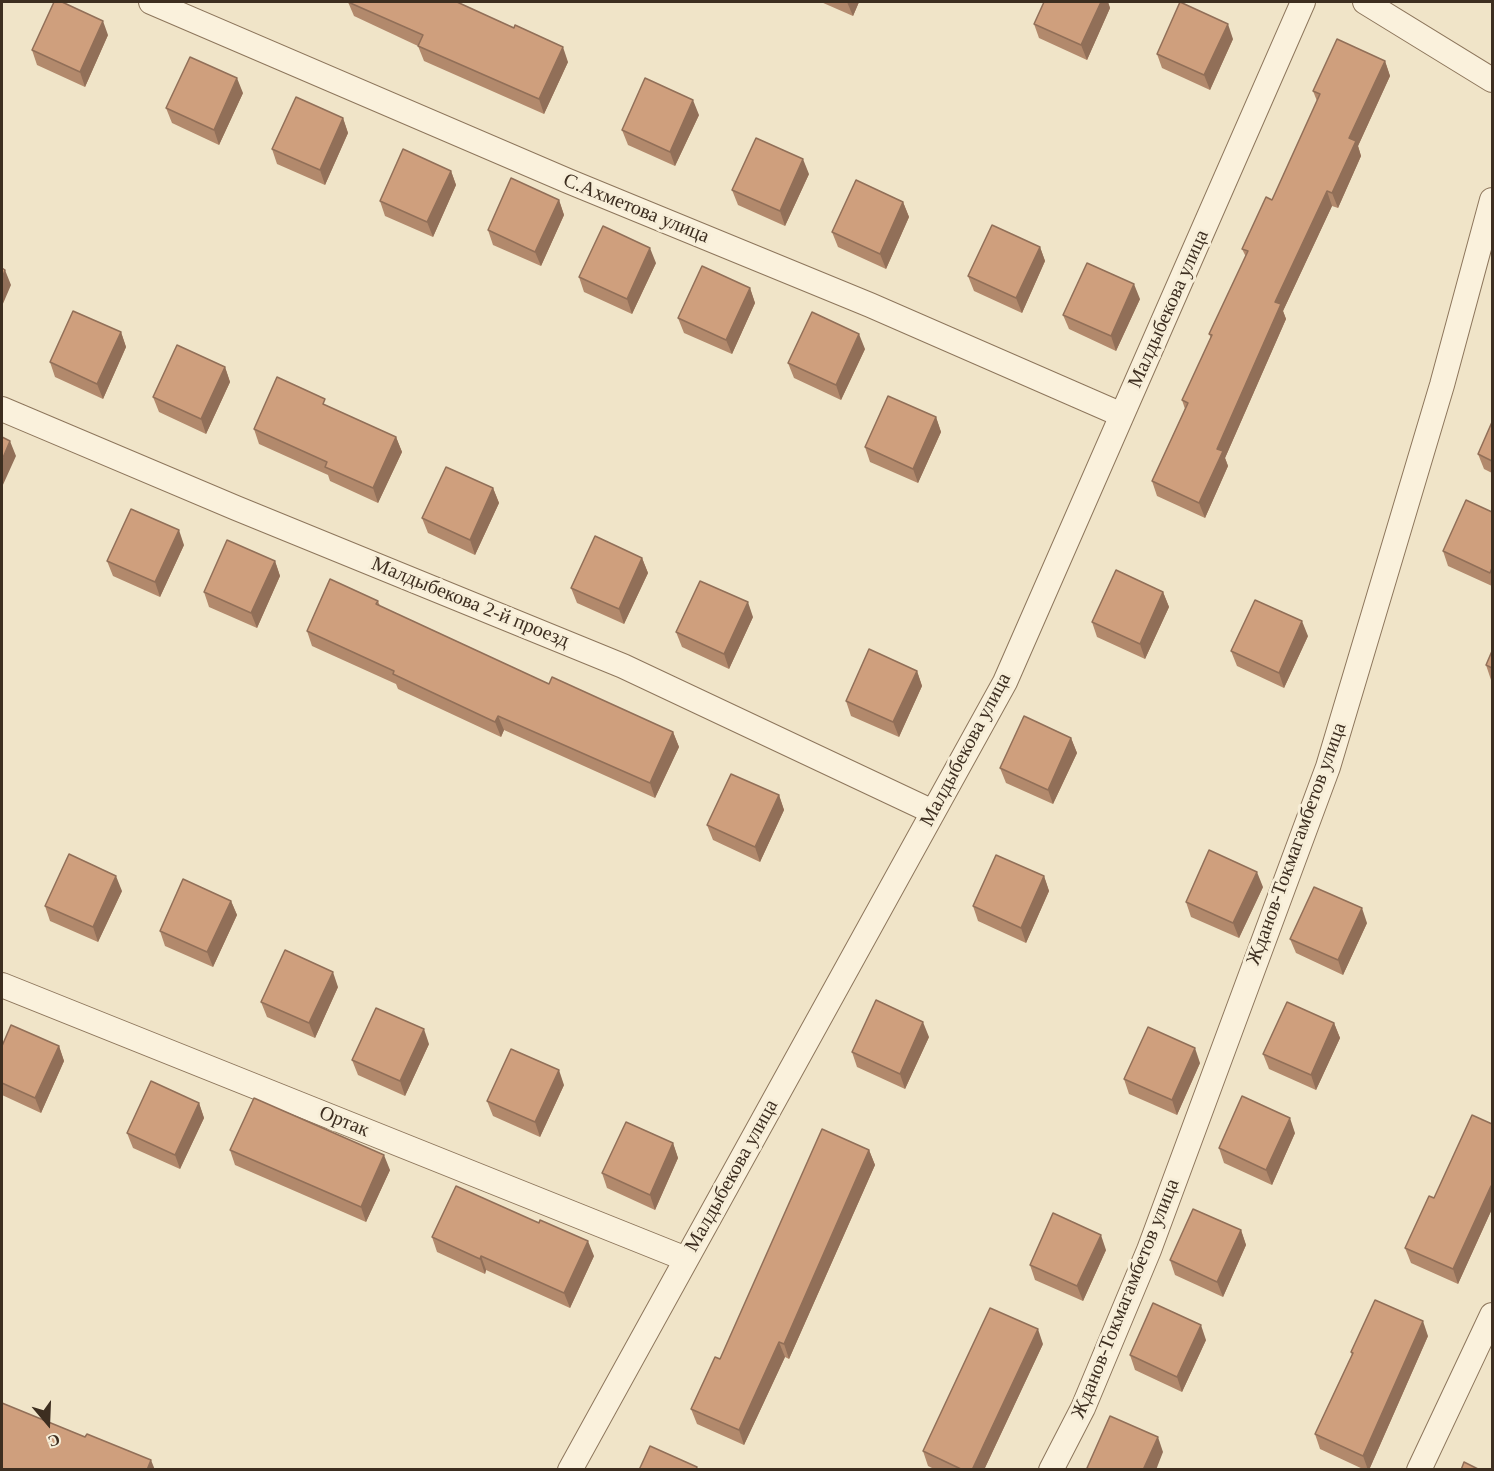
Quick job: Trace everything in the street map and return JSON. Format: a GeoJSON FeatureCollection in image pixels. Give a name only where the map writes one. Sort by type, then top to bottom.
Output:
{"type":"FeatureCollection","features":[{"type":"Feature","properties":{"kind":"street","name":"С.Ахметова улица"},"geometry":{"type":"LineString","coordinates":[[151,2],[568,181],[870,305],[1122,415]]}},
{"type":"Feature","properties":{"kind":"street"},"geometry":{"type":"LineString","coordinates":[[1365,2],[1492,80]]}},
{"type":"Feature","properties":{"kind":"street","name":"Малдыбекова улица"},"geometry":{"type":"LineString","coordinates":[[570,1470],[1005,682],[1122,415],[1295,4]]}},
{"type":"Feature","properties":{"kind":"street","name":"Жданов-Токмагамбетов улица"},"geometry":{"type":"LineString","coordinates":[[1051,1470],[1083,1408],[1149,1250],[1328,767],[1442,385],[1492,200]]}},
{"type":"Feature","properties":{"kind":"street","name":"Малдыбекова 2-й проезд"},"geometry":{"type":"LineString","coordinates":[[2,409],[236,508],[623,666],[933,812]]}},
{"type":"Feature","properties":{"kind":"street","name":"Ортак"},"geometry":{"type":"LineString","coordinates":[[2,985],[686,1259]]}},
{"type":"Feature","properties":{"kind":"street"},"geometry":{"type":"LineString","coordinates":[[1419,1470],[1492,1315]]}},
{"type":"Feature","properties":{"kind":"building"},"geometry":{"type":"Polygon","coordinates":[[[54,2],[62,2],[103,21],[80,72],[32,50],[54,2]]]}},
{"type":"Feature","properties":{"kind":"building"},"geometry":{"type":"Polygon","coordinates":[[[348,2],[457,2],[563,47],[539,99],[418,46],[423,35],[348,2]]]}},
{"type":"Feature","properties":{"kind":"building"},"geometry":{"type":"Polygon","coordinates":[[[1044,2],[1101,2],[1081,45],[1034,24],[1044,2]]]}},
{"type":"Feature","properties":{"kind":"building"},"geometry":{"type":"Polygon","coordinates":[[[1180,2],[1228,24],[1204,75],[1157,54],[1180,2]]]}},
{"type":"Feature","properties":{"kind":"building"},"geometry":{"type":"Polygon","coordinates":[[[1337,39],[1385,61],[1349,138],[1356,141],[1332,193],[1327,191],[1275,302],[1281,304],[1217,449],[1223,451],[1199,503],[1152,481],[1188,403],[1182,400],[1212,335],[1209,334],[1248,251],[1242,249],[1266,197],[1272,200],[1320,94],[1313,91],[1337,39]]]}},
{"type":"Feature","properties":{"kind":"building"},"geometry":{"type":"Polygon","coordinates":[[[190,57],[237,78],[214,130],[166,108],[190,57]]]}},
{"type":"Feature","properties":{"kind":"building"},"geometry":{"type":"Polygon","coordinates":[[[645,78],[693,100],[670,152],[622,130],[645,78]]]}},
{"type":"Feature","properties":{"kind":"building"},"geometry":{"type":"Polygon","coordinates":[[[296,97],[343,118],[320,170],[272,149],[296,97]]]}},
{"type":"Feature","properties":{"kind":"building"},"geometry":{"type":"Polygon","coordinates":[[[756,138],[803,159],[780,211],[732,190],[756,138]]]}},
{"type":"Feature","properties":{"kind":"building"},"geometry":{"type":"Polygon","coordinates":[[[403,149],[451,171],[427,222],[380,201],[403,149]]]}},
{"type":"Feature","properties":{"kind":"building"},"geometry":{"type":"Polygon","coordinates":[[[511,178],[559,200],[535,252],[488,230],[511,178]]]}},
{"type":"Feature","properties":{"kind":"building"},"geometry":{"type":"Polygon","coordinates":[[[856,180],[903,202],[880,254],[832,232],[856,180]]]}},
{"type":"Feature","properties":{"kind":"building"},"geometry":{"type":"Polygon","coordinates":[[[992,225],[1040,247],[1016,298],[968,276],[992,225]]]}},
{"type":"Feature","properties":{"kind":"building"},"geometry":{"type":"Polygon","coordinates":[[[603,226],[650,248],[627,299],[579,277],[603,226]]]}},
{"type":"Feature","properties":{"kind":"building"},"geometry":{"type":"Polygon","coordinates":[[[1087,263],[1134,284],[1111,336],[1063,315],[1087,263]]]}},
{"type":"Feature","properties":{"kind":"building"},"geometry":{"type":"Polygon","coordinates":[[[702,266],[750,288],[726,340],[678,318],[702,266]]]}},
{"type":"Feature","properties":{"kind":"building"},"geometry":{"type":"Polygon","coordinates":[[[73,311],[121,332],[97,384],[50,362],[73,311]]]}},
{"type":"Feature","properties":{"kind":"building"},"geometry":{"type":"Polygon","coordinates":[[[812,312],[859,334],[836,385],[788,363],[812,312]]]}},
{"type":"Feature","properties":{"kind":"building"},"geometry":{"type":"Polygon","coordinates":[[[177,345],[225,367],[201,419],[153,397],[177,345]]]}},
{"type":"Feature","properties":{"kind":"building"},"geometry":{"type":"Polygon","coordinates":[[[277,377],[325,399],[323,404],[396,437],[373,488],[325,467],[327,462],[254,429],[277,377]]]}},
{"type":"Feature","properties":{"kind":"building"},"geometry":{"type":"Polygon","coordinates":[[[888,396],[936,417],[913,469],[865,447],[888,396]]]}},
{"type":"Feature","properties":{"kind":"building"},"geometry":{"type":"Polygon","coordinates":[[[1492,422],[1492,461],[1478,454],[1492,422]]]}},
{"type":"Feature","properties":{"kind":"building"},"geometry":{"type":"Polygon","coordinates":[[[2,437],[10,441],[2,460],[2,437]]]}},
{"type":"Feature","properties":{"kind":"building"},"geometry":{"type":"Polygon","coordinates":[[[446,467],[493,488],[470,540],[422,518],[446,467]]]}},
{"type":"Feature","properties":{"kind":"building"},"geometry":{"type":"Polygon","coordinates":[[[1466,500],[1492,512],[1492,568],[1490,573],[1443,551],[1466,500]]]}},
{"type":"Feature","properties":{"kind":"building"},"geometry":{"type":"Polygon","coordinates":[[[131,509],[179,530],[155,582],[107,561],[131,509]]]}},
{"type":"Feature","properties":{"kind":"building"},"geometry":{"type":"Polygon","coordinates":[[[595,536],[642,558],[619,609],[571,588],[595,536]]]}},
{"type":"Feature","properties":{"kind":"building"},"geometry":{"type":"Polygon","coordinates":[[[227,540],[275,561],[251,613],[204,592],[227,540]]]}},
{"type":"Feature","properties":{"kind":"building"},"geometry":{"type":"Polygon","coordinates":[[[1116,570],[1163,592],[1140,644],[1092,622],[1116,570]]]}},
{"type":"Feature","properties":{"kind":"building"},"geometry":{"type":"Polygon","coordinates":[[[330,579],[378,601],[376,604],[549,684],[552,677],[673,732],[650,783],[498,716],[495,722],[393,674],[394,671],[307,631],[330,579]]]}},
{"type":"Feature","properties":{"kind":"building"},"geometry":{"type":"Polygon","coordinates":[[[700,581],[748,602],[724,654],[676,632],[700,581]]]}},
{"type":"Feature","properties":{"kind":"building"},"geometry":{"type":"Polygon","coordinates":[[[1255,600],[1302,621],[1279,673],[1231,651],[1255,600]]]}},
{"type":"Feature","properties":{"kind":"building"},"geometry":{"type":"Polygon","coordinates":[[[869,649],[917,671],[893,722],[846,701],[869,649]]]}},
{"type":"Feature","properties":{"kind":"building"},"geometry":{"type":"Polygon","coordinates":[[[1492,651],[1492,668],[1486,665],[1492,651]]]}},
{"type":"Feature","properties":{"kind":"building"},"geometry":{"type":"Polygon","coordinates":[[[1024,716],[1071,738],[1048,790],[1000,768],[1024,716]]]}},
{"type":"Feature","properties":{"kind":"building"},"geometry":{"type":"Polygon","coordinates":[[[731,774],[779,795],[755,847],[707,825],[731,774]]]}},
{"type":"Feature","properties":{"kind":"building"},"geometry":{"type":"Polygon","coordinates":[[[1209,850],[1257,872],[1233,923],[1186,902],[1209,850]]]}},
{"type":"Feature","properties":{"kind":"building"},"geometry":{"type":"Polygon","coordinates":[[[69,854],[116,876],[93,927],[45,906],[69,854]]]}},
{"type":"Feature","properties":{"kind":"building"},"geometry":{"type":"Polygon","coordinates":[[[996,855],[1044,876],[1021,928],[973,906],[996,855]]]}},
{"type":"Feature","properties":{"kind":"building"},"geometry":{"type":"Polygon","coordinates":[[[183,879],[231,901],[207,952],[160,931],[183,879]]]}},
{"type":"Feature","properties":{"kind":"building"},"geometry":{"type":"Polygon","coordinates":[[[1314,887],[1362,908],[1338,960],[1290,939],[1314,887]]]}},
{"type":"Feature","properties":{"kind":"building"},"geometry":{"type":"Polygon","coordinates":[[[285,950],[333,972],[309,1023],[261,1002],[285,950]]]}},
{"type":"Feature","properties":{"kind":"building"},"geometry":{"type":"Polygon","coordinates":[[[876,1000],[923,1022],[900,1074],[852,1052],[876,1000]]]}},
{"type":"Feature","properties":{"kind":"building"},"geometry":{"type":"Polygon","coordinates":[[[1287,1002],[1334,1023],[1311,1075],[1263,1054],[1287,1002]]]}},
{"type":"Feature","properties":{"kind":"building"},"geometry":{"type":"Polygon","coordinates":[[[376,1008],[424,1029],[400,1081],[352,1060],[376,1008]]]}},
{"type":"Feature","properties":{"kind":"building"},"geometry":{"type":"Polygon","coordinates":[[[11,1025],[59,1046],[35,1098],[2,1083],[2,1046],[11,1025]]]}},
{"type":"Feature","properties":{"kind":"building"},"geometry":{"type":"Polygon","coordinates":[[[1148,1027],[1195,1048],[1172,1100],[1124,1079],[1148,1027]]]}},
{"type":"Feature","properties":{"kind":"building"},"geometry":{"type":"Polygon","coordinates":[[[511,1049],[559,1070],[535,1122],[487,1101],[511,1049]]]}},
{"type":"Feature","properties":{"kind":"building"},"geometry":{"type":"Polygon","coordinates":[[[151,1081],[199,1103],[175,1155],[127,1133],[151,1081]]]}},
{"type":"Feature","properties":{"kind":"building"},"geometry":{"type":"Polygon","coordinates":[[[1242,1096],[1290,1118],[1266,1170],[1219,1148],[1242,1096]]]}},
{"type":"Feature","properties":{"kind":"building"},"geometry":{"type":"Polygon","coordinates":[[[254,1098],[384,1155],[361,1207],[230,1150],[254,1098]]]}},
{"type":"Feature","properties":{"kind":"building"},"geometry":{"type":"Polygon","coordinates":[[[1472,1115],[1492,1124],[1492,1187],[1453,1269],[1405,1248],[1429,1196],[1434,1198],[1472,1115]]]}},
{"type":"Feature","properties":{"kind":"building"},"geometry":{"type":"Polygon","coordinates":[[[626,1122],[673,1143],[650,1195],[602,1173],[626,1122]]]}},
{"type":"Feature","properties":{"kind":"building"},"geometry":{"type":"Polygon","coordinates":[[[822,1129],[869,1150],[784,1344],[779,1342],[739,1430],[691,1409],[715,1357],[720,1359],[822,1129]]]}},
{"type":"Feature","properties":{"kind":"building"},"geometry":{"type":"Polygon","coordinates":[[[456,1186],[539,1223],[540,1220],[588,1241],[564,1293],[432,1237],[456,1186]]]}},
{"type":"Feature","properties":{"kind":"building"},"geometry":{"type":"Polygon","coordinates":[[[1193,1209],[1241,1230],[1217,1282],[1170,1260],[1193,1209]]]}},
{"type":"Feature","properties":{"kind":"building"},"geometry":{"type":"Polygon","coordinates":[[[1053,1213],[1101,1235],[1077,1286],[1030,1265],[1053,1213]]]}},
{"type":"Feature","properties":{"kind":"building"},"geometry":{"type":"Polygon","coordinates":[[[1375,1300],[1423,1321],[1363,1456],[1315,1434],[1375,1300]]]}},
{"type":"Feature","properties":{"kind":"building"},"geometry":{"type":"Polygon","coordinates":[[[1153,1303],[1201,1325],[1177,1377],[1130,1355],[1153,1303]]]}},
{"type":"Feature","properties":{"kind":"building"},"geometry":{"type":"Polygon","coordinates":[[[990,1308],[1038,1329],[972,1470],[963,1470],[923,1451],[990,1308]]]}},
{"type":"Feature","properties":{"kind":"building"},"geometry":{"type":"Polygon","coordinates":[[[2,1403],[85,1437],[87,1434],[151,1460],[147,1470],[2,1470],[2,1403]]]}},
{"type":"Feature","properties":{"kind":"building"},"geometry":{"type":"Polygon","coordinates":[[[1110,1416],[1158,1437],[1143,1470],[1091,1470],[1087,1468],[1110,1416]]]}},
{"type":"Feature","properties":{"kind":"building"},"geometry":{"type":"Polygon","coordinates":[[[650,1446],[697,1467],[696,1470],[639,1470],[650,1446]]]}},
{"type":"Feature","properties":{"kind":"building"},"geometry":{"type":"Polygon","coordinates":[[[1464,1462],[1480,1470],[1461,1470],[1464,1462]]]}}]}
